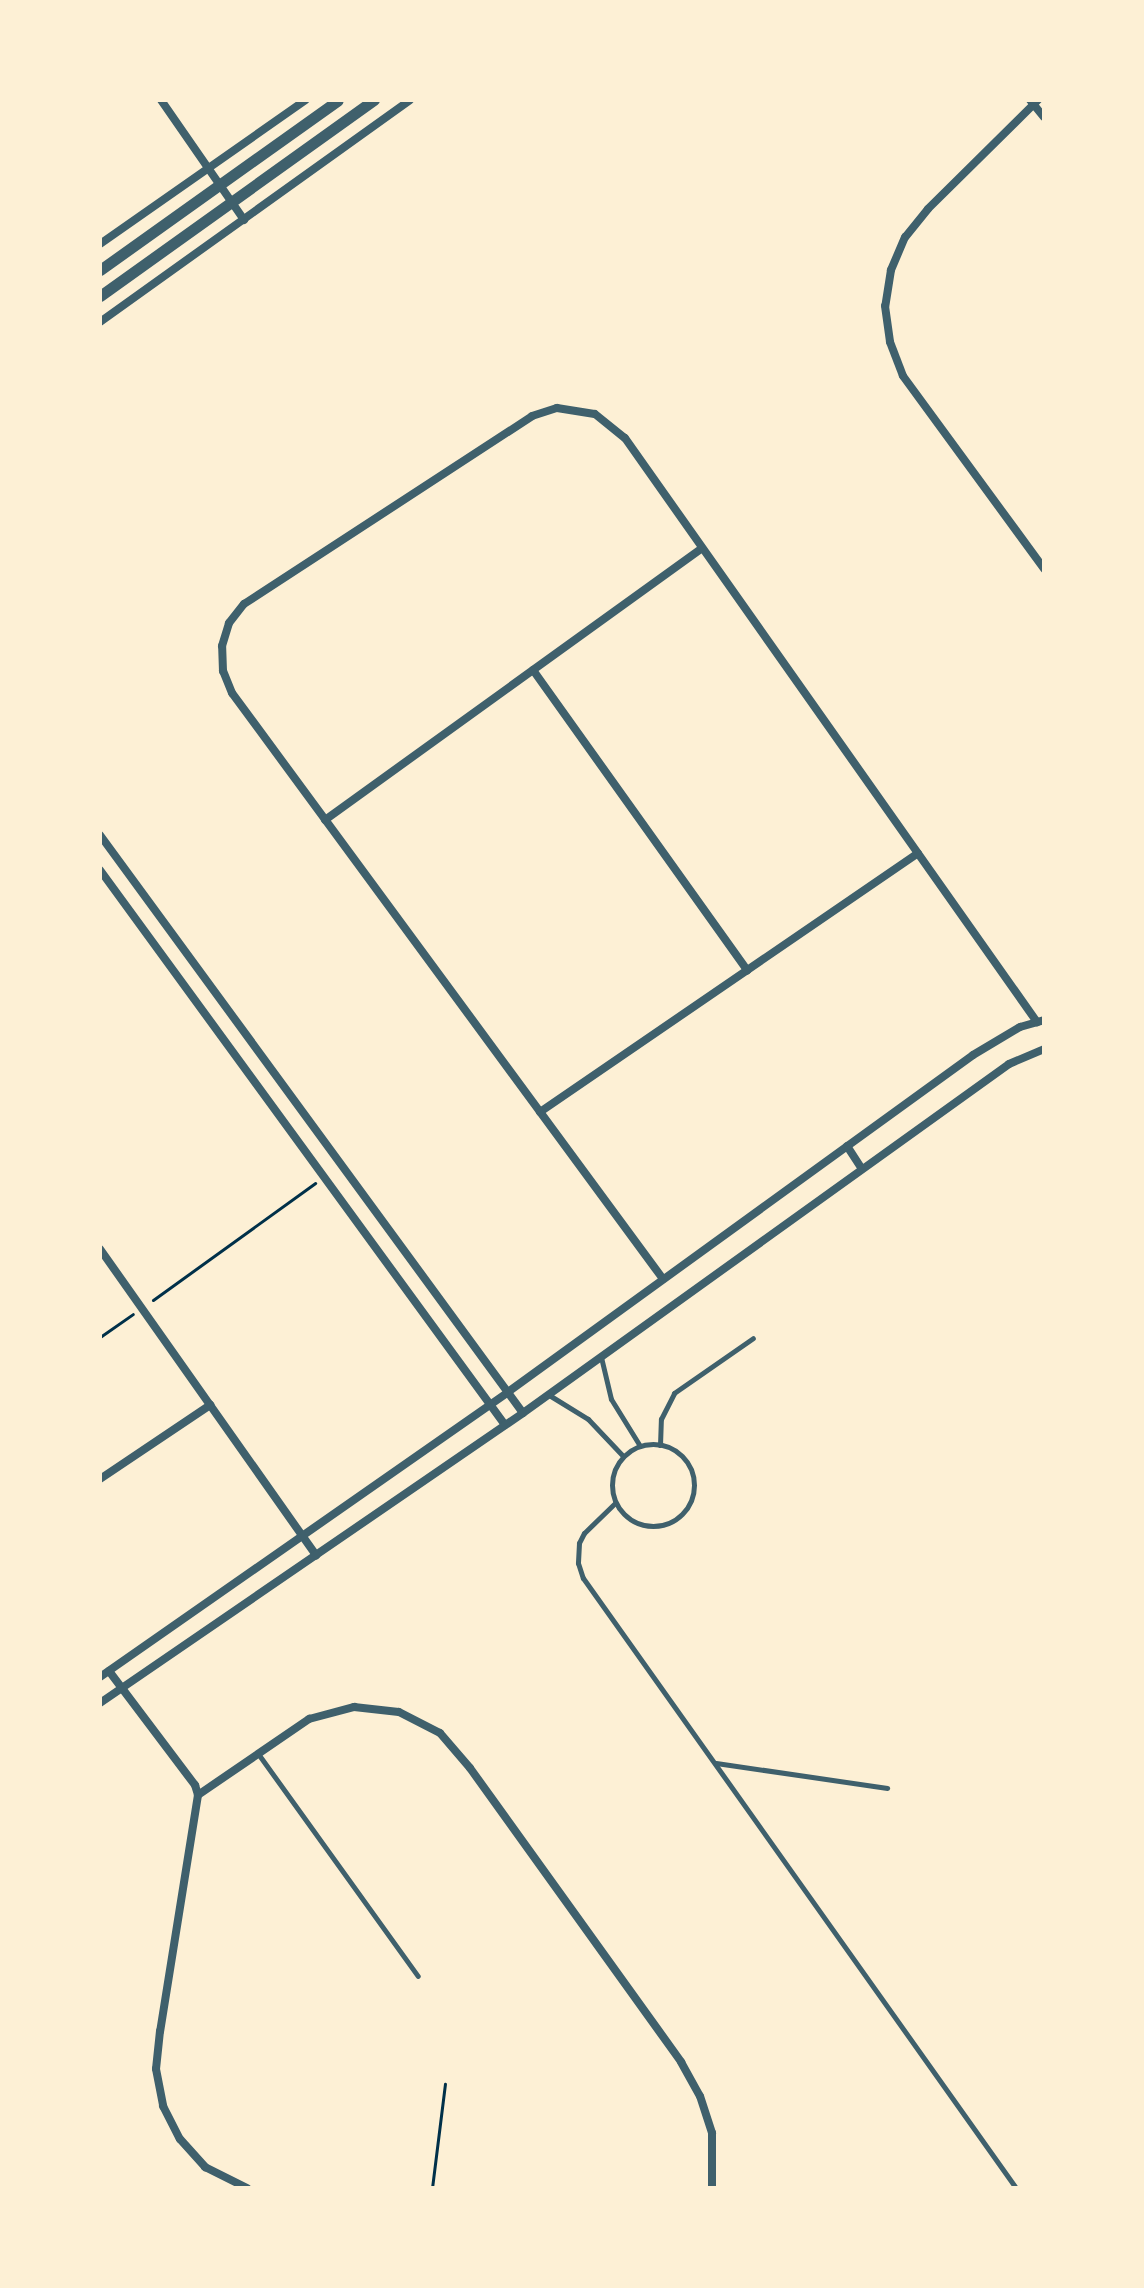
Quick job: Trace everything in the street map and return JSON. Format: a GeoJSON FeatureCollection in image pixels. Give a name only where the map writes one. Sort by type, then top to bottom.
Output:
{"type":"FeatureCollection","features":[{"type":"Feature","properties":{"kind":"street"},"geometry":{"type":"LineString","coordinates":[[161,100],[244,220]]}},
{"type":"Feature","properties":{"kind":"street"},"geometry":{"type":"LineString","coordinates":[[100,244],[306,100]]}},
{"type":"Feature","properties":{"kind":"street"},"geometry":{"type":"LineString","coordinates":[[100,270],[338,100]]}},
{"type":"Feature","properties":{"kind":"street"},"geometry":{"type":"LineString","coordinates":[[100,296],[374,100]]}},
{"type":"Feature","properties":{"kind":"street"},"geometry":{"type":"LineString","coordinates":[[100,322],[410,100]]}},
{"type":"Feature","properties":{"kind":"street"},"geometry":{"type":"LineString","coordinates":[[1044,117],[1034,101],[928,209],[905,237],[891,270],[885,306],[890,342],[903,376],[1044,569]]}},
{"type":"Feature","properties":{"kind":"street"},"geometry":{"type":"LineString","coordinates":[[100,1677],[508,1392],[998,1038],[1041,1021],[616,429],[595,414],[557,408],[532,416],[244,604],[229,623],[222,646],[227,682],[663,1279]]}},
{"type":"Feature","properties":{"kind":"street"},"geometry":{"type":"LineString","coordinates":[[325,820],[701,549]]}},
{"type":"Feature","properties":{"kind":"street"},"geometry":{"type":"LineString","coordinates":[[533,670],[747,970]]}},
{"type":"Feature","properties":{"kind":"street"},"geometry":{"type":"LineString","coordinates":[[100,835],[523,1413]]}},
{"type":"Feature","properties":{"kind":"street"},"geometry":{"type":"LineString","coordinates":[[540,1112],[918,853]]}},
{"type":"Feature","properties":{"kind":"street"},"geometry":{"type":"LineString","coordinates":[[100,870],[505,1425]]}},
{"type":"Feature","properties":{"kind":"street"},"geometry":{"type":"LineString","coordinates":[[100,1703],[523,1413],[1009,1064],[1044,1049]]}},
{"type":"Feature","properties":{"kind":"street"},"geometry":{"type":"LineString","coordinates":[[847,1146],[862,1169]]}},
{"type":"Feature","properties":{"kind":"street"},"geometry":{"type":"LineString","coordinates":[[100,1249],[316,1555]]}},
{"type":"Feature","properties":{"kind":"street"},"geometry":{"type":"LineString","coordinates":[[100,1479],[210,1405]]}},
{"type":"Feature","properties":{"kind":"street"},"geometry":{"type":"LineString","coordinates":[[109,1671],[195,1785],[198,1795],[156,2069],[163,2106],[180,2139],[205,2167],[247,2188]]}},
{"type":"Feature","properties":{"kind":"street"},"geometry":{"type":"LineString","coordinates":[[198,1795],[309,1719],[354,1707],[399,1712],[440,1733],[470,1768],[681,2062],[700,2096],[712,2133],[712,2188]]}},
{"type":"Feature","properties":{"kind":"lane"},"geometry":{"type":"LineString","coordinates":[[660,1445],[661,1419],[674,1393],[753,1338]]}},
{"type":"Feature","properties":{"kind":"lane"},"geometry":{"type":"LineString","coordinates":[[601,1356],[611,1399],[640,1446]]}},
{"type":"Feature","properties":{"kind":"lane"},"geometry":{"type":"LineString","coordinates":[[548,1395],[588,1419],[623,1456]]}},
{"type":"Feature","properties":{"kind":"lane"},"geometry":{"type":"LineString","coordinates":[[660,1445],[678,1453],[690,1468],[694,1487],[688,1507],[674,1521],[646,1526],[628,1518],[615,1503],[613,1473],[623,1456],[640,1446],[660,1445]]}},
{"type":"Feature","properties":{"kind":"lane"},"geometry":{"type":"LineString","coordinates":[[615,1503],[584,1533],[577,1553],[580,1571],[1016,2188]]}},
{"type":"Feature","properties":{"kind":"lane"},"geometry":{"type":"LineString","coordinates":[[259,1755],[418,1976]]}},
{"type":"Feature","properties":{"kind":"lane"},"geometry":{"type":"LineString","coordinates":[[715,1763],[887,1788]]}},
{"type":"Feature","properties":{"kind":"path"},"geometry":{"type":"LineString","coordinates":[[100,1337],[324,1177]]}},
{"type":"Feature","properties":{"kind":"path"},"geometry":{"type":"LineString","coordinates":[[432,2188],[445,2084]]}}]}
